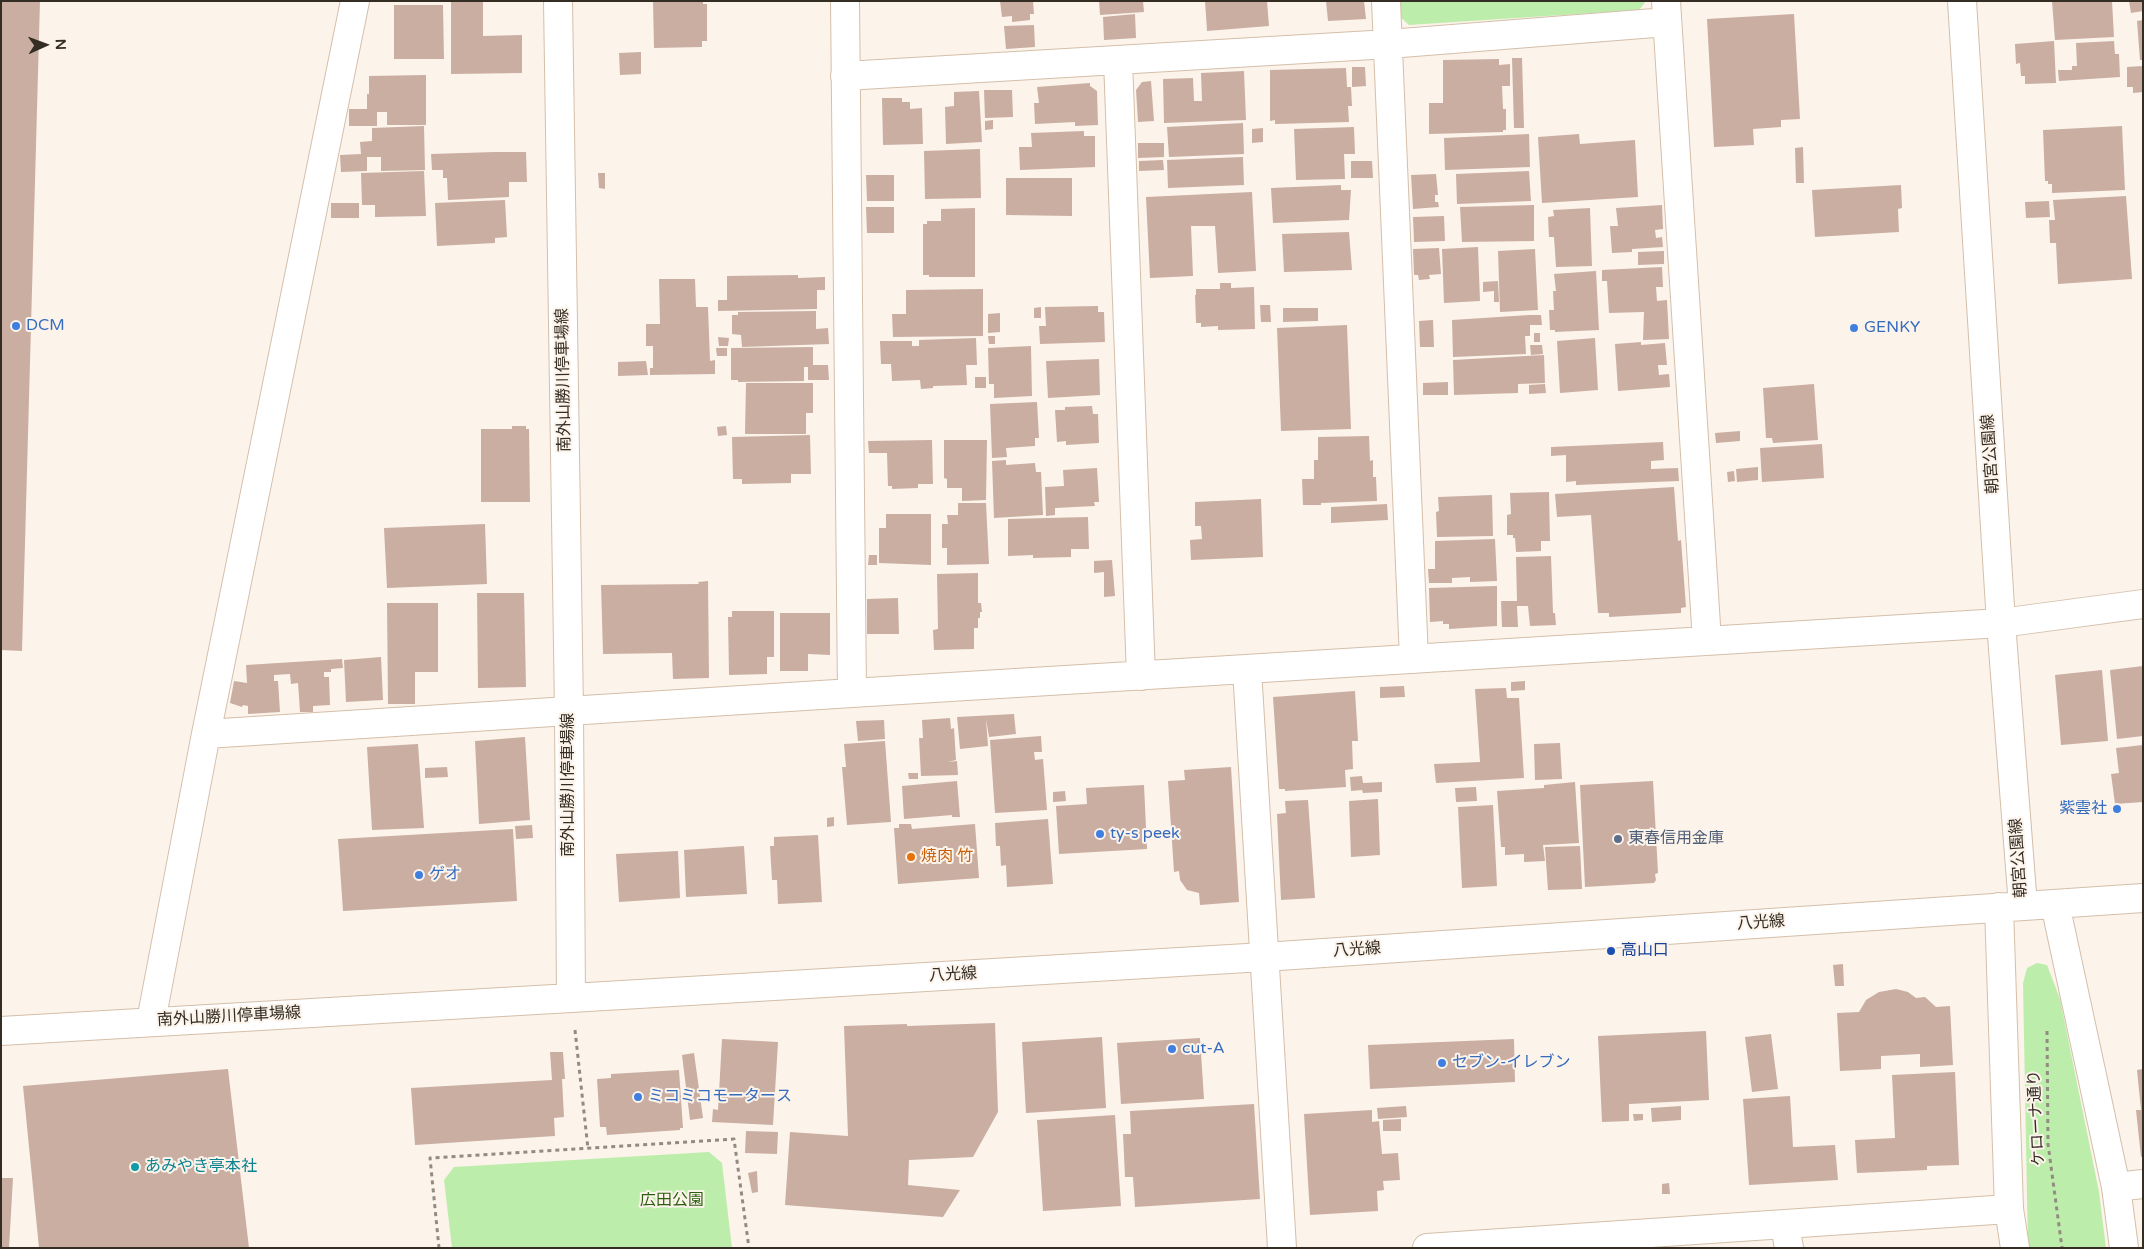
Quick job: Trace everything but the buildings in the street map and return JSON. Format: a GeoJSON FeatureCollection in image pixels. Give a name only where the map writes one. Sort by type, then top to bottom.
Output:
{"type":"FeatureCollection","features":[{"type":"Feature","properties":{"kind":"street"},"geometry":{"type":"LineString","coordinates":[[151,1021],[206,734],[355,1]]}},
{"type":"Feature","properties":{"kind":"street","name":"南外山勝川停車場線"},"geometry":{"type":"LineString","coordinates":[[1,1031],[571,998],[569,711],[558,1]]}},
{"type":"Feature","properties":{"kind":"street"},"geometry":{"type":"LineString","coordinates":[[845,1],[852,693]]}},
{"type":"Feature","properties":{"kind":"street"},"geometry":{"type":"LineString","coordinates":[[1386,1],[1414,659]]}},
{"type":"Feature","properties":{"kind":"street","name":"朝宮公園線"},"geometry":{"type":"LineString","coordinates":[[1962,1],[2001,623],[2011,906],[2009,1209],[2015,1248]]}},
{"type":"Feature","properties":{"kind":"street"},"geometry":{"type":"LineString","coordinates":[[845,76],[1388,44],[1666,11],[1707,641]]}},
{"type":"Feature","properties":{"kind":"street"},"geometry":{"type":"LineString","coordinates":[[1118,60],[1140,676]]}},
{"type":"Feature","properties":{"kind":"street"},"geometry":{"type":"LineString","coordinates":[[206,734],[2001,623],[2143,604]]}},
{"type":"Feature","properties":{"kind":"street"},"geometry":{"type":"LineString","coordinates":[[1247,669],[1282,1248]]}},
{"type":"Feature","properties":{"kind":"street","name":"八光線"},"geometry":{"type":"LineString","coordinates":[[571,998],[1264,957],[2143,898]]}},
{"type":"Feature","properties":{"kind":"street"},"geometry":{"type":"LineString","coordinates":[[2055,904],[2116,1187],[2124,1248]]}},
{"type":"Feature","properties":{"kind":"street"},"geometry":{"type":"LineString","coordinates":[[2116,1187],[2143,1184]]}},
{"type":"Feature","properties":{"kind":"street"},"geometry":{"type":"LineString","coordinates":[[1427,1248],[1787,1236],[2009,1209]]}},
{"type":"Feature","properties":{"kind":"path"},"geometry":{"type":"LineString","coordinates":[[571,998],[588,1148]]}},
{"type":"Feature","properties":{"kind":"path","name":"ケローナ通り"},"geometry":{"type":"LineString","coordinates":[[2047,1025],[2048,1144],[2062,1248]]}},
{"type":"Feature","properties":{"kind":"path"},"geometry":{"type":"LineString","coordinates":[[439,1248],[430,1158],[734,1139],[748,1248]]}},
{"type":"Feature","properties":{"kind":"green space"},"geometry":{"type":"Polygon","coordinates":[[[1396,1],[1646,1],[1639,10],[1409,25],[1397,14],[1396,1]]]}},
{"type":"Feature","properties":{"kind":"green space"},"geometry":{"type":"Polygon","coordinates":[[[2037,963],[2047,965],[2060,999],[2099,1192],[2106,1248],[2028,1248],[2023,983],[2027,968],[2037,963]]]}},
{"type":"Feature","properties":{"kind":"green space","name":"広田公園"},"geometry":{"type":"Polygon","coordinates":[[[709,1152],[722,1163],[732,1248],[452,1248],[444,1180],[454,1167],[709,1152]]]}},
{"type":"Feature","properties":{"kind":"place","name":"DCM"},"geometry":{"type":"Point","coordinates":[16,326]}},
{"type":"Feature","properties":{"kind":"place","name":"GENKY"},"geometry":{"type":"Point","coordinates":[1854,328]}},
{"type":"Feature","properties":{"kind":"place","name":"紫雲社"},"geometry":{"type":"Point","coordinates":[2117,809]}},
{"type":"Feature","properties":{"kind":"place","name":"ty-s peek"},"geometry":{"type":"Point","coordinates":[1100,834]}},
{"type":"Feature","properties":{"kind":"place","name":"東春信用金庫"},"geometry":{"type":"Point","coordinates":[1618,839]}},
{"type":"Feature","properties":{"kind":"place","name":"焼肉 竹"},"geometry":{"type":"Point","coordinates":[911,857]}},
{"type":"Feature","properties":{"kind":"place","name":"ゲオ"},"geometry":{"type":"Point","coordinates":[419,875]}},
{"type":"Feature","properties":{"kind":"place","name":"高山口"},"geometry":{"type":"Point","coordinates":[1611,951]}},
{"type":"Feature","properties":{"kind":"place","name":"cut-A"},"geometry":{"type":"Point","coordinates":[1172,1049]}},
{"type":"Feature","properties":{"kind":"place","name":"セブン-イレブン"},"geometry":{"type":"Point","coordinates":[1442,1063]}},
{"type":"Feature","properties":{"kind":"place","name":"ミコミコモータース"},"geometry":{"type":"Point","coordinates":[638,1097]}},
{"type":"Feature","properties":{"kind":"place","name":"あみやき亭本社"},"geometry":{"type":"Point","coordinates":[135,1167]}}]}
